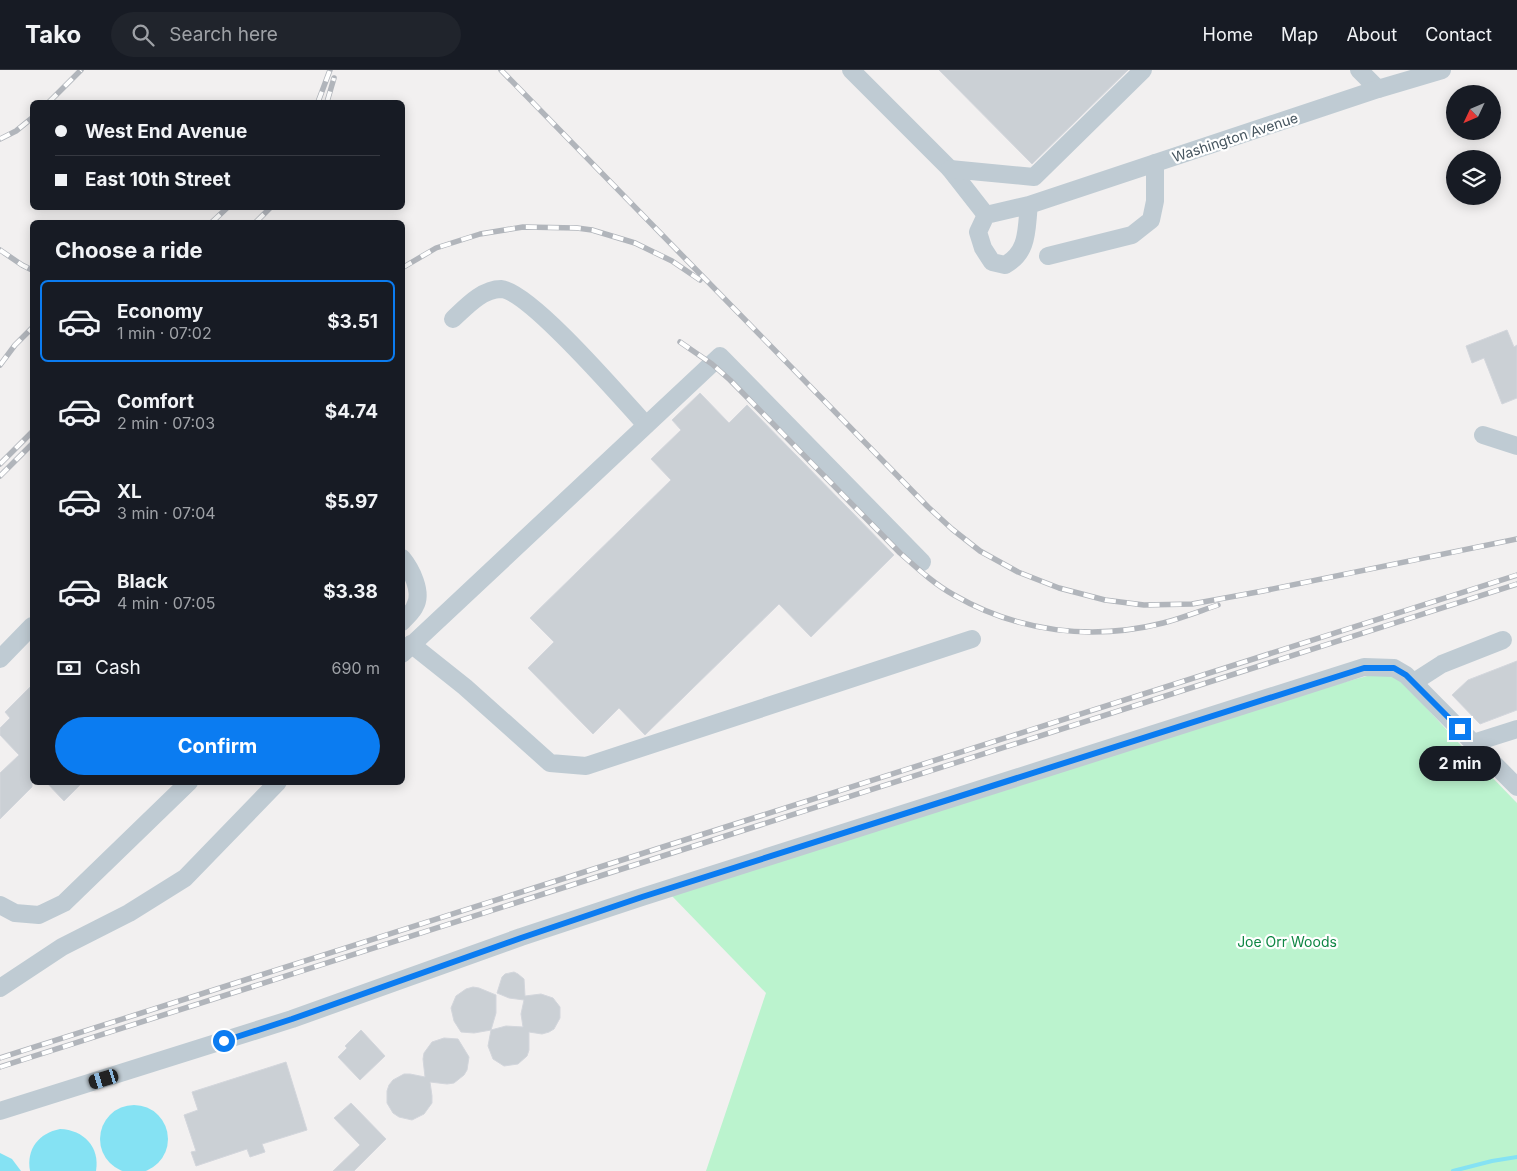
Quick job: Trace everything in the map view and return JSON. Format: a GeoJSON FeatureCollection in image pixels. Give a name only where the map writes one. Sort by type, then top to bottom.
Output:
{"type":"FeatureCollection","features":[{"type":"Feature","properties":{"kind":"street"},"geometry":{"type":"LineString","coordinates":[[851,70],[950,169],[986,215],[978,232],[983,248],[992,262],[1005,265],[1014,260],[1024,245],[1029,205]]}},
{"type":"Feature","properties":{"kind":"street"},"geometry":{"type":"LineString","coordinates":[[950,169],[1034,177],[1143,70]]}},
{"type":"Feature","properties":{"kind":"street"},"geometry":{"type":"LineString","coordinates":[[1359,70],[1378,89]]}},
{"type":"Feature","properties":{"kind":"street","name":"Washington Avenue"},"geometry":{"type":"LineString","coordinates":[[986,215],[1029,205],[1378,89],[1442,70]]}},
{"type":"Feature","properties":{"kind":"street"},"geometry":{"type":"LineString","coordinates":[[1048,256],[1132,235],[1151,220],[1155,201],[1155,163]]}},
{"type":"Feature","properties":{"kind":"street"},"geometry":{"type":"LineString","coordinates":[[453,319],[476,299],[491,291],[502,289],[513,293],[532,306],[562,335],[646,425]]}},
{"type":"Feature","properties":{"kind":"street"},"geometry":{"type":"LineString","coordinates":[[922,562],[720,356],[407,649],[465,687],[550,763],[586,766],[972,639]]}},
{"type":"Feature","properties":{"kind":"street"},"geometry":{"type":"LineString","coordinates":[[1483,435],[1517,446]]}},
{"type":"Feature","properties":{"kind":"street"},"geometry":{"type":"LineString","coordinates":[[405,561],[409,566],[418,592],[416,605],[405,618]]}},
{"type":"Feature","properties":{"kind":"street"},"geometry":{"type":"LineString","coordinates":[[0,659],[30,628]]}},
{"type":"Feature","properties":{"kind":"street"},"geometry":{"type":"LineString","coordinates":[[1414,682],[1442,664],[1502,640]]}},
{"type":"Feature","properties":{"kind":"street"},"geometry":{"type":"LineString","coordinates":[[0,1111],[292,1019],[652,894],[1364,668],[1394,668],[1406,675],[1517,787]]}},
{"type":"Feature","properties":{"kind":"street"},"geometry":{"type":"LineString","coordinates":[[1473,743],[1517,729]]}},
{"type":"Feature","properties":{"kind":"street"},"geometry":{"type":"LineString","coordinates":[[0,905],[16,912],[39,916],[64,903],[186,785]]}},
{"type":"Feature","properties":{"kind":"street"},"geometry":{"type":"LineString","coordinates":[[0,988],[62,948],[128,913],[185,878],[275,785]]}},
{"type":"Feature","properties":{"kind":"green space","name":"Joe Orr Woods"},"geometry":{"type":"Polygon","coordinates":[[[1371,675],[1390,676],[1400,680],[1517,803],[1517,1171],[706,1171],[766,993],[671,895],[1334,685],[1371,675]]]}},
{"type":"Feature","properties":{"kind":"water"},"geometry":{"type":"Polygon","coordinates":[[[127,1106],[141,1106],[153,1111],[162,1120],[167,1132],[167,1146],[162,1158],[153,1167],[141,1172],[127,1172],[115,1167],[106,1158],[101,1146],[101,1132],[106,1120],[115,1111],[127,1106]]]}},
{"type":"Feature","properties":{"kind":"water"},"geometry":{"type":"Polygon","coordinates":[[[60,1129],[69,1130],[83,1136],[88,1141],[93,1147],[95,1154],[97,1162],[96,1171],[30,1171],[30,1156],[36,1143],[46,1134],[60,1129]]]}},
{"type":"Feature","properties":{"kind":"water"},"geometry":{"type":"Polygon","coordinates":[[[0,1153],[12,1159],[21,1171],[0,1171],[0,1153]]]}},
{"type":"Feature","properties":{"kind":"building"},"geometry":{"type":"Polygon","coordinates":[[[939,70],[1128,70],[1032,164],[939,70]]]}},
{"type":"Feature","properties":{"kind":"building"},"geometry":{"type":"Polygon","coordinates":[[[1507,330],[1514,347],[1517,345],[1517,398],[1502,404],[1484,358],[1472,363],[1466,346],[1507,330]]]}},
{"type":"Feature","properties":{"kind":"building"},"geometry":{"type":"Polygon","coordinates":[[[700,393],[729,423],[747,405],[894,555],[811,637],[779,604],[645,735],[619,708],[593,734],[528,668],[554,642],[530,618],[671,480],[651,459],[681,430],[672,420],[700,393]]]}},
{"type":"Feature","properties":{"kind":"building"},"geometry":{"type":"Polygon","coordinates":[[[1517,661],[1517,710],[1480,724],[1452,695],[1468,680],[1517,661]]]}},
{"type":"Feature","properties":{"kind":"building"},"geometry":{"type":"Polygon","coordinates":[[[30,687],[30,785],[32,787],[0,819],[0,773],[19,755],[0,735],[0,728],[10,718],[5,712],[30,687]]]}},
{"type":"Feature","properties":{"kind":"building"},"geometry":{"type":"Polygon","coordinates":[[[49,785],[80,785],[64,801],[49,785]]]}},
{"type":"Feature","properties":{"kind":"building"},"geometry":{"type":"Polygon","coordinates":[[[514,972],[524,979],[525,996],[541,994],[553,998],[560,1007],[560,1018],[554,1029],[549,1032],[542,1034],[529,1032],[527,1056],[518,1064],[504,1066],[493,1059],[488,1046],[491,1030],[506,1026],[523,1027],[521,1014],[524,1000],[509,998],[497,993],[502,977],[505,974],[514,972]]]}},
{"type":"Feature","properties":{"kind":"building"},"geometry":{"type":"Polygon","coordinates":[[[473,987],[496,995],[496,1013],[491,1030],[474,1033],[461,1032],[454,1021],[451,1008],[456,996],[466,989],[473,987]]]}},
{"type":"Feature","properties":{"kind":"building"},"geometry":{"type":"Polygon","coordinates":[[[361,1030],[385,1056],[360,1080],[338,1057],[347,1048],[345,1046],[361,1030]]]}},
{"type":"Feature","properties":{"kind":"building"},"geometry":{"type":"Polygon","coordinates":[[[444,1038],[458,1039],[469,1057],[467,1070],[454,1083],[430,1082],[432,1103],[424,1114],[412,1120],[399,1117],[393,1113],[387,1103],[389,1085],[393,1080],[404,1074],[425,1077],[424,1053],[432,1042],[444,1038]]]}},
{"type":"Feature","properties":{"kind":"building"},"geometry":{"type":"Polygon","coordinates":[[[286,1062],[307,1130],[262,1144],[265,1152],[250,1157],[247,1149],[196,1166],[191,1152],[196,1151],[184,1115],[198,1110],[192,1092],[286,1062]]]}},
{"type":"Feature","properties":{"kind":"building"},"geometry":{"type":"Polygon","coordinates":[[[351,1103],[386,1139],[354,1171],[333,1171],[360,1145],[334,1118],[351,1103]]]}},
{"type":"Feature","properties":{"kind":"waterway"},"geometry":{"type":"LineString","coordinates":[[1453,1171],[1517,1157]]}},
{"type":"Feature","properties":{"kind":"railway"},"geometry":{"type":"LineString","coordinates":[[51,100],[81,70]]}},
{"type":"Feature","properties":{"kind":"railway"},"geometry":{"type":"LineString","coordinates":[[319,100],[330,70]]}},
{"type":"Feature","properties":{"kind":"railway"},"geometry":{"type":"LineString","coordinates":[[501,70],[928,507],[980,551],[1018,572],[1059,588],[1105,600],[1144,605],[1192,604],[1517,539]]}},
{"type":"Feature","properties":{"kind":"railway"},"geometry":{"type":"LineString","coordinates":[[328,100],[334,78]]}},
{"type":"Feature","properties":{"kind":"railway"},"geometry":{"type":"LineString","coordinates":[[0,139],[16,131],[30,120]]}},
{"type":"Feature","properties":{"kind":"railway"},"geometry":{"type":"LineString","coordinates":[[214,220],[225,210]]}},
{"type":"Feature","properties":{"kind":"railway"},"geometry":{"type":"LineString","coordinates":[[258,220],[268,210]]}},
{"type":"Feature","properties":{"kind":"railway"},"geometry":{"type":"LineString","coordinates":[[405,266],[436,248],[480,234],[523,227],[577,228],[592,230],[635,243],[672,261],[700,280]]}},
{"type":"Feature","properties":{"kind":"railway"},"geometry":{"type":"LineString","coordinates":[[0,250],[30,269]]}},
{"type":"Feature","properties":{"kind":"railway"},"geometry":{"type":"LineString","coordinates":[[0,365],[15,345],[30,330]]}},
{"type":"Feature","properties":{"kind":"railway"},"geometry":{"type":"LineString","coordinates":[[680,342],[712,364],[730,380],[900,553],[940,586],[978,608],[1030,625],[1056,630],[1083,632],[1136,628],[1163,623],[1218,605]]}},
{"type":"Feature","properties":{"kind":"railway"},"geometry":{"type":"LineString","coordinates":[[0,464],[30,434]]}},
{"type":"Feature","properties":{"kind":"railway"},"geometry":{"type":"LineString","coordinates":[[0,476],[30,446]]}},
{"type":"Feature","properties":{"kind":"railway"},"geometry":{"type":"LineString","coordinates":[[0,1058],[1517,575]]}},
{"type":"Feature","properties":{"kind":"railway"},"geometry":{"type":"LineString","coordinates":[[0,1067],[1517,584]]}},
{"type":"Feature","properties":{"kind":"route"},"geometry":{"type":"LineString","coordinates":[[224,1041],[642,897],[1364,668],[1394,668],[1406,675],[1460,729]]}}]}
